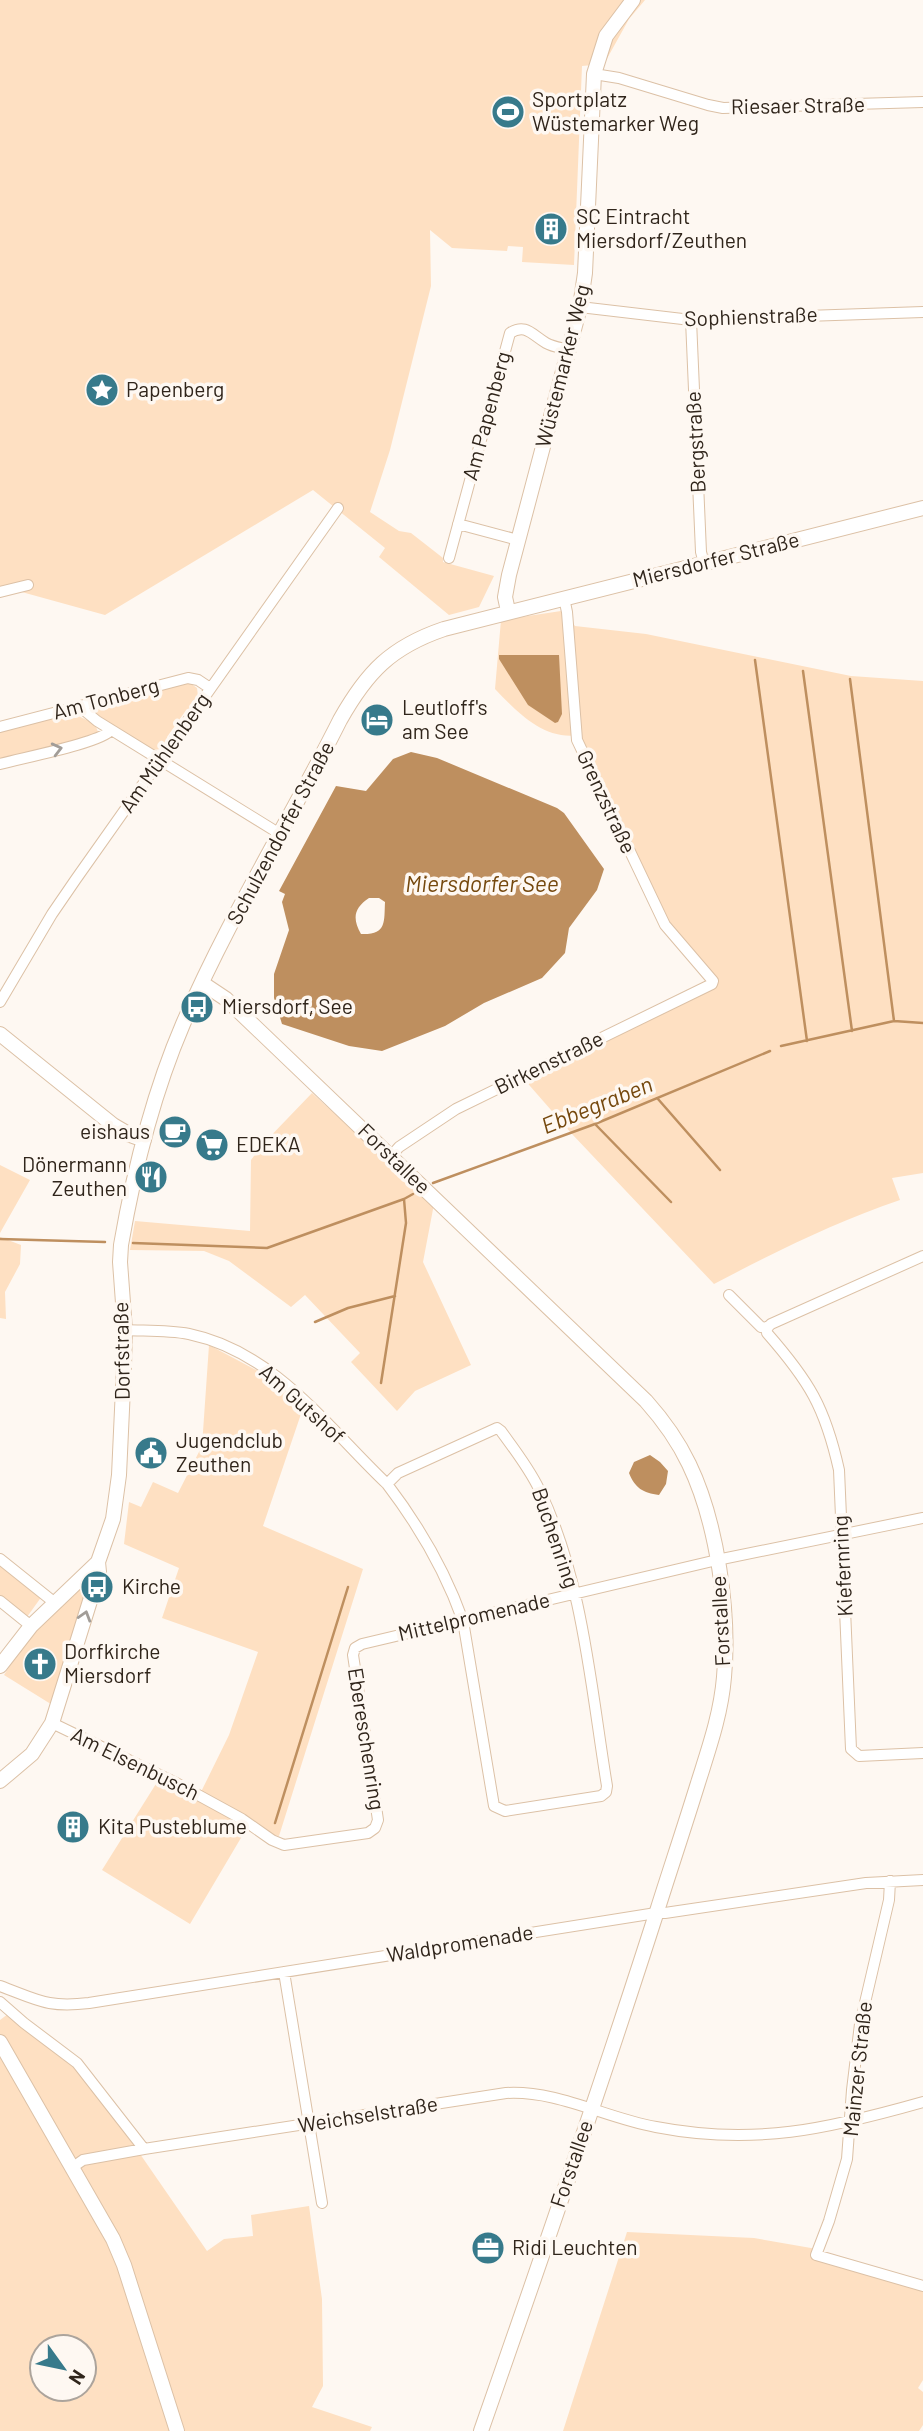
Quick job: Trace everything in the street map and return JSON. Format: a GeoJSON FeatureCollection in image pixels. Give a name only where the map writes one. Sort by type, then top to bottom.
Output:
{"type":"FeatureCollection","features":[{"type":"Feature","properties":{"kind":"main road","name":"Wüstemarker Weg"},"geometry":{"type":"LineString","coordinates":[[509,611],[505,590],[580,307],[585,272],[594,74],[606,36],[633,0]]}},
{"type":"Feature","properties":{"kind":"main road","name":"Miersdorfer Straße"},"geometry":{"type":"LineString","coordinates":[[509,611],[923,508]]}},
{"type":"Feature","properties":{"kind":"main road","name":"Schulzendorfer Straße"},"geometry":{"type":"LineString","coordinates":[[144,1140],[173,1048],[202,984],[340,720],[375,669],[419,638],[509,611]]}},
{"type":"Feature","properties":{"kind":"main road","name":"Forstallee"},"geometry":{"type":"LineString","coordinates":[[202,984],[226,999],[630,1384],[656,1413],[677,1442],[694,1476],[717,1560],[724,1605],[724,1677],[711,1741],[656,1913],[481,2431]]}},
{"type":"Feature","properties":{"kind":"main road"},"geometry":{"type":"LineString","coordinates":[[0,1034],[113,1125],[144,1140]]}},
{"type":"Feature","properties":{"kind":"main road","name":"Dorfstraße"},"geometry":{"type":"LineString","coordinates":[[0,1666],[31,1626],[98,1562],[111,1528],[116,1501],[123,1403],[125,1330],[121,1294],[121,1245],[144,1140]]}},
{"type":"Feature","properties":{"kind":"main road","name":"Dorfstraße"},"geometry":{"type":"LineString","coordinates":[[0,1781],[32,1754],[52,1723],[99,1572],[98,1562]]}},
{"type":"Feature","properties":{"kind":"main road"},"geometry":{"type":"LineString","coordinates":[[0,2042],[113,2239],[124,2265],[177,2431]]}},
{"type":"Feature","properties":{"kind":"street","name":"Riesaer Straße"},"geometry":{"type":"LineString","coordinates":[[594,74],[619,78],[698,103],[723,108],[923,102]]}},
{"type":"Feature","properties":{"kind":"street","name":"Sophienstraße"},"geometry":{"type":"LineString","coordinates":[[580,307],[691,320],[923,312]]}},
{"type":"Feature","properties":{"kind":"street","name":"Bergstraße"},"geometry":{"type":"LineString","coordinates":[[691,320],[701,552],[704,563]]}},
{"type":"Feature","properties":{"kind":"street","name":"Am Papenberg"},"geometry":{"type":"LineString","coordinates":[[449,558],[510,333],[517,328],[525,328],[548,345],[569,350]]}},
{"type":"Feature","properties":{"kind":"street","name":"Am Mühlenberg"},"geometry":{"type":"LineString","coordinates":[[0,1002],[52,914],[338,508]]}},
{"type":"Feature","properties":{"kind":"street"},"geometry":{"type":"LineString","coordinates":[[458,524],[518,540]]}},
{"type":"Feature","properties":{"kind":"street"},"geometry":{"type":"LineString","coordinates":[[0,592],[28,585]]}},
{"type":"Feature","properties":{"kind":"street","name":"Grenzstraße"},"geometry":{"type":"LineString","coordinates":[[564,598],[569,625],[577,740],[666,925],[713,981]]}},
{"type":"Feature","properties":{"kind":"street","name":"Am Tonberg"},"geometry":{"type":"LineString","coordinates":[[0,727],[188,678],[198,680],[210,688]]}},
{"type":"Feature","properties":{"kind":"street"},"geometry":{"type":"LineString","coordinates":[[79,706],[111,730],[280,834]]}},
{"type":"Feature","properties":{"kind":"street","name":"Am Tonberg"},"geometry":{"type":"LineString","coordinates":[[0,764],[96,739],[111,730]]}},
{"type":"Feature","properties":{"kind":"street","name":"Birkenstraße"},"geometry":{"type":"LineString","coordinates":[[391,1156],[399,1147],[456,1109],[712,984],[713,981]]}},
{"type":"Feature","properties":{"kind":"street"},"geometry":{"type":"LineString","coordinates":[[766,1328],[923,1256]]}},
{"type":"Feature","properties":{"kind":"street","name":"Kiefernring"},"geometry":{"type":"LineString","coordinates":[[729,1295],[766,1328],[767,1333],[802,1374],[826,1421],[839,1470],[851,1749],[859,1756],[923,1753]]}},
{"type":"Feature","properties":{"kind":"street","name":"Am Gutshof"},"geometry":{"type":"LineString","coordinates":[[125,1330],[191,1335],[218,1343],[264,1366],[291,1387],[387,1484]]}},
{"type":"Feature","properties":{"kind":"street","name":"Buchenring"},"geometry":{"type":"LineString","coordinates":[[497,1428],[530,1472],[558,1532],[575,1593],[607,1786],[607,1791],[601,1796],[505,1811],[494,1806],[463,1621],[429,1545],[387,1484],[398,1473],[497,1428]]}},
{"type":"Feature","properties":{"kind":"street","name":"Mittelpromenade"},"geometry":{"type":"LineString","coordinates":[[355,1648],[362,1644],[717,1560],[923,1518]]}},
{"type":"Feature","properties":{"kind":"street"},"geometry":{"type":"LineString","coordinates":[[0,1559],[55,1603]]}},
{"type":"Feature","properties":{"kind":"street"},"geometry":{"type":"LineString","coordinates":[[0,1601],[31,1626]]}},
{"type":"Feature","properties":{"kind":"street","name":"Ebereschenring"},"geometry":{"type":"LineString","coordinates":[[255,1827],[284,1845],[368,1833],[375,1828],[378,1820],[353,1656],[355,1648]]}},
{"type":"Feature","properties":{"kind":"street","name":"Am Elsenbusch"},"geometry":{"type":"LineString","coordinates":[[52,1723],[178,1784],[255,1827]]}},
{"type":"Feature","properties":{"kind":"street","name":"Waldpromenade"},"geometry":{"type":"LineString","coordinates":[[0,1986],[39,2002],[64,2006],[656,1913],[860,1884],[923,1880]]}},
{"type":"Feature","properties":{"kind":"street","name":"Mainzer Straße"},"geometry":{"type":"LineString","coordinates":[[890,1881],[890,1900],[860,2024],[847,2159],[841,2185],[816,2255],[923,2286]]}},
{"type":"Feature","properties":{"kind":"street"},"geometry":{"type":"LineString","coordinates":[[284,1972],[322,2203]]}},
{"type":"Feature","properties":{"kind":"street"},"geometry":{"type":"LineString","coordinates":[[0,2002],[77,2063],[144,2149]]}},
{"type":"Feature","properties":{"kind":"street","name":"Weichselstraße"},"geometry":{"type":"LineString","coordinates":[[73,2167],[92,2158],[144,2149],[513,2093],[541,2094],[656,2127],[709,2135],[767,2136],[851,2123],[923,2102]]}},
{"type":"Feature","properties":{"kind":"shaded area"},"geometry":{"type":"Polygon","coordinates":[[[0,0],[645,0],[629,19],[604,64],[582,66],[574,265],[522,262],[523,247],[508,246],[507,251],[452,248],[430,230],[431,286],[390,450],[370,512],[399,531],[411,533],[443,558],[443,562],[494,576],[479,607],[449,615],[379,557],[385,548],[313,490],[105,615],[0,586],[0,0]]]}},
{"type":"Feature","properties":{"kind":"shaded area"},"geometry":{"type":"Polygon","coordinates":[[[561,611],[575,626],[646,634],[851,676],[923,681],[923,1173],[892,1178],[900,1200],[806,1238],[714,1284],[572,1134],[523,1078],[718,985],[713,975],[668,925],[580,735],[567,736],[543,729],[523,716],[495,689],[501,620],[561,611]]]}},
{"type":"Feature","properties":{"kind":"shaded area"},"geometry":{"type":"Polygon","coordinates":[[[185,682],[197,688],[198,696],[167,737],[168,741],[162,749],[152,750],[95,713],[96,707],[185,682]]]}},
{"type":"Feature","properties":{"kind":"shaded area"},"geometry":{"type":"Polygon","coordinates":[[[72,713],[95,724],[98,732],[96,735],[0,761],[0,730],[72,713]]]}},
{"type":"Feature","properties":{"kind":"shaded area"},"geometry":{"type":"Polygon","coordinates":[[[312,1093],[434,1204],[423,1262],[471,1365],[415,1391],[397,1411],[351,1362],[360,1353],[305,1295],[291,1307],[229,1261],[204,1251],[130,1250],[135,1221],[250,1231],[251,1160],[312,1093]]]}},
{"type":"Feature","properties":{"kind":"shaded area"},"geometry":{"type":"Polygon","coordinates":[[[0,1165],[30,1180],[0,1233],[0,1165]]]}},
{"type":"Feature","properties":{"kind":"shaded area"},"geometry":{"type":"Polygon","coordinates":[[[0,1237],[21,1245],[20,1264],[5,1292],[6,1319],[0,1318],[0,1237]]]}},
{"type":"Feature","properties":{"kind":"shaded area"},"geometry":{"type":"Polygon","coordinates":[[[209,1345],[260,1372],[286,1390],[302,1411],[263,1526],[363,1569],[279,1836],[260,1833],[248,1826],[190,1924],[102,1870],[159,1779],[198,1798],[229,1735],[258,1652],[162,1618],[179,1568],[124,1544],[129,1502],[141,1507],[153,1482],[178,1493],[202,1446],[209,1345]]]}},
{"type":"Feature","properties":{"kind":"shaded area"},"geometry":{"type":"Polygon","coordinates":[[[0,1564],[42,1596],[27,1617],[0,1597],[0,1564]]]}},
{"type":"Feature","properties":{"kind":"shaded area"},"geometry":{"type":"Polygon","coordinates":[[[77,1589],[84,1591],[87,1599],[54,1706],[4,1675],[29,1635],[77,1589]]]}},
{"type":"Feature","properties":{"kind":"shaded area"},"geometry":{"type":"Polygon","coordinates":[[[8,2014],[73,2065],[109,2109],[207,2251],[224,2239],[253,2236],[251,2215],[309,2206],[322,2299],[323,2386],[312,2407],[372,2427],[370,2431],[0,2431],[0,2020],[8,2014]]]}},
{"type":"Feature","properties":{"kind":"shaded area"},"geometry":{"type":"Polygon","coordinates":[[[627,2232],[754,2238],[811,2248],[923,2281],[923,2380],[918,2388],[923,2392],[923,2425],[919,2431],[563,2431],[627,2232]]]}},
{"type":"Feature","properties":{"kind":"water"},"geometry":{"type":"Polygon","coordinates":[[[499,655],[559,655],[562,714],[558,722],[555,723],[528,705],[499,655]]]}},
{"type":"Feature","properties":{"kind":"water","name":"Miersdorfer See"},"geometry":{"type":"Polygon","coordinates":[[[411,752],[437,758],[557,808],[564,813],[604,869],[597,890],[569,928],[565,953],[542,978],[484,1003],[445,1026],[382,1051],[349,1046],[282,1024],[274,998],[274,974],[289,930],[282,902],[285,894],[279,891],[336,786],[366,791],[393,759],[411,752]],[[369,898],[356,914],[356,923],[361,934],[376,932],[382,926],[385,902],[379,898],[369,898]]]}},
{"type":"Feature","properties":{"kind":"water"},"geometry":{"type":"Polygon","coordinates":[[[650,1455],[668,1471],[666,1484],[659,1495],[640,1489],[629,1473],[634,1462],[650,1455]]]}},
{"type":"Feature","properties":{"kind":"waterway"},"geometry":{"type":"LineString","coordinates":[[755,660],[807,1041]]}},
{"type":"Feature","properties":{"kind":"waterway"},"geometry":{"type":"LineString","coordinates":[[803,671],[852,1031]]}},
{"type":"Feature","properties":{"kind":"waterway"},"geometry":{"type":"LineString","coordinates":[[850,679],[894,1021]]}},
{"type":"Feature","properties":{"kind":"waterway","name":"Ebbegraben"},"geometry":{"type":"LineString","coordinates":[[781,1046],[894,1021],[923,1023]]}},
{"type":"Feature","properties":{"kind":"waterway","name":"Ebbegraben"},"geometry":{"type":"LineString","coordinates":[[433,1183],[595,1124],[770,1051]]}},
{"type":"Feature","properties":{"kind":"waterway"},"geometry":{"type":"LineString","coordinates":[[658,1099],[720,1170]]}},
{"type":"Feature","properties":{"kind":"waterway"},"geometry":{"type":"LineString","coordinates":[[595,1124],[671,1202]]}},
{"type":"Feature","properties":{"kind":"waterway","name":"Ebbegraben"},"geometry":{"type":"LineString","coordinates":[[133,1243],[267,1248],[413,1194]]}},
{"type":"Feature","properties":{"kind":"waterway"},"geometry":{"type":"LineString","coordinates":[[381,1383],[406,1223],[404,1199]]}},
{"type":"Feature","properties":{"kind":"waterway","name":"Ebbegraben"},"geometry":{"type":"LineString","coordinates":[[0,1239],[105,1242]]}},
{"type":"Feature","properties":{"kind":"waterway"},"geometry":{"type":"LineString","coordinates":[[315,1322],[348,1308],[395,1296]]}},
{"type":"Feature","properties":{"kind":"waterway"},"geometry":{"type":"LineString","coordinates":[[275,1823],[348,1587]]}},
{"type":"Feature","properties":{"kind":"place","name":"Sportplatz Wüstemarker Weg"},"geometry":{"type":"Point","coordinates":[508,112]}},
{"type":"Feature","properties":{"kind":"place","name":"SC Eintracht Miersdorf/Zeuthen"},"geometry":{"type":"Point","coordinates":[551,229]}},
{"type":"Feature","properties":{"kind":"place","name":"Papenberg"},"geometry":{"type":"Point","coordinates":[102,390]}},
{"type":"Feature","properties":{"kind":"place","name":"Leutloff's am See"},"geometry":{"type":"Point","coordinates":[377,720]}},
{"type":"Feature","properties":{"kind":"place","name":"Miersdorf, See"},"geometry":{"type":"Point","coordinates":[197,1007]}},
{"type":"Feature","properties":{"kind":"place","name":"eishaus"},"geometry":{"type":"Point","coordinates":[175,1132]}},
{"type":"Feature","properties":{"kind":"place","name":"EDEKA"},"geometry":{"type":"Point","coordinates":[212,1145]}},
{"type":"Feature","properties":{"kind":"place","name":"Dönermann Zeuthen"},"geometry":{"type":"Point","coordinates":[151,1177]}},
{"type":"Feature","properties":{"kind":"place","name":"Jugendclub Zeuthen"},"geometry":{"type":"Point","coordinates":[151,1453]}},
{"type":"Feature","properties":{"kind":"place","name":"Kirche"},"geometry":{"type":"Point","coordinates":[97,1587]}},
{"type":"Feature","properties":{"kind":"place","name":"Dorfkirche Miersdorf"},"geometry":{"type":"Point","coordinates":[40,1664]}},
{"type":"Feature","properties":{"kind":"place","name":"Kita Pusteblume"},"geometry":{"type":"Point","coordinates":[73,1827]}},
{"type":"Feature","properties":{"kind":"place","name":"Ridi Leuchten"},"geometry":{"type":"Point","coordinates":[488,2248]}}]}
